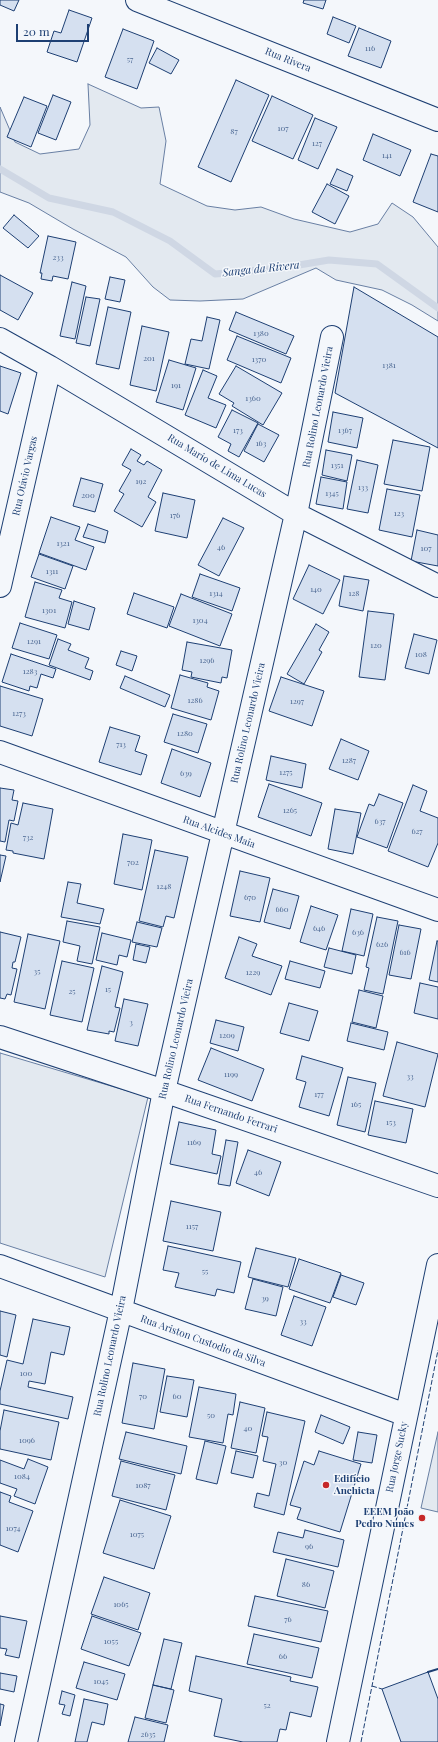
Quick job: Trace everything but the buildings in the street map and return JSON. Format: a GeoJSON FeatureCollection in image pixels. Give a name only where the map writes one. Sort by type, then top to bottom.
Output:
{"type":"FeatureCollection","features":[{"type":"Feature","properties":{"kind":"street","name":"Rua Rivera"},"geometry":{"type":"LineString","coordinates":[[138,0],[438,120]]}},
{"type":"Feature","properties":{"kind":"street","name":"Rua Rolino Leonardo Vieira"},"geometry":{"type":"LineString","coordinates":[[26,1742],[121,1310],[164,1091],[296,514],[332,337]]}},
{"type":"Feature","properties":{"kind":"street","name":"Rua Mario de Lima Lucas"},"geometry":{"type":"LineString","coordinates":[[0,339],[50,367],[296,514],[438,586]]}},
{"type":"Feature","properties":{"kind":"street","name":"Rua Otávio Vargas"},"geometry":{"type":"LineString","coordinates":[[0,586],[50,367]]}},
{"type":"Feature","properties":{"kind":"street","name":"Rua Alcides Maia"},"geometry":{"type":"LineString","coordinates":[[0,752],[438,910]]}},
{"type":"Feature","properties":{"kind":"street","name":"Rua Fernando Ferrari"},"geometry":{"type":"LineString","coordinates":[[0,1037],[164,1091],[438,1186]]}},
{"type":"Feature","properties":{"kind":"street","name":"Rua Jorge Sucky"},"geometry":{"type":"LineString","coordinates":[[338,1742],[438,1265]]}},
{"type":"Feature","properties":{"kind":"street","name":"Rua Ariston Custodio da Silva"},"geometry":{"type":"LineString","coordinates":[[0,1266],[406,1415]]}},
{"type":"Feature","properties":{"kind":"shaded area"},"geometry":{"type":"Polygon","coordinates":[[[88,84],[141,108],[159,107],[166,141],[160,184],[207,206],[235,210],[261,207],[294,219],[350,232],[378,224],[392,203],[413,217],[438,247],[438,321],[412,305],[382,290],[336,280],[316,268],[243,299],[200,301],[170,300],[153,287],[126,257],[73,229],[29,203],[0,192],[0,107],[15,142],[40,154],[79,149],[90,125],[88,84]]]}},
{"type":"Feature","properties":{"kind":"shaded area"},"geometry":{"type":"Polygon","coordinates":[[[0,1053],[148,1097],[105,1277],[0,1243],[0,1053]]]}},
{"type":"Feature","properties":{"kind":"shaded area"},"geometry":{"type":"Polygon","coordinates":[[[438,1432],[438,1512],[421,1508],[438,1432]]]}},
{"type":"Feature","properties":{"kind":"waterway","name":"Sanga da Rivera"},"geometry":{"type":"LineString","coordinates":[[0,169],[49,198],[113,212],[170,241],[215,274],[281,268],[329,260],[377,264],[438,308]]}},
{"type":"Feature","properties":{"kind":"fence"},"geometry":{"type":"LineString","coordinates":[[361,1742],[438,1350]]}},
{"type":"Feature","properties":{"kind":"fence"},"geometry":{"type":"LineString","coordinates":[[372,1686],[382,1689]]}},
{"type":"Feature","properties":{"kind":"wall"},"geometry":{"type":"LineString","coordinates":[[428,1672],[438,1669]]}},
{"type":"Feature","properties":{"kind":"place","name":"Edifício Anchieta"},"geometry":{"type":"Point","coordinates":[326,1485]}},
{"type":"Feature","properties":{"kind":"place","name":"EEEM João Pedro Nunes"},"geometry":{"type":"Point","coordinates":[422,1518]}}]}
